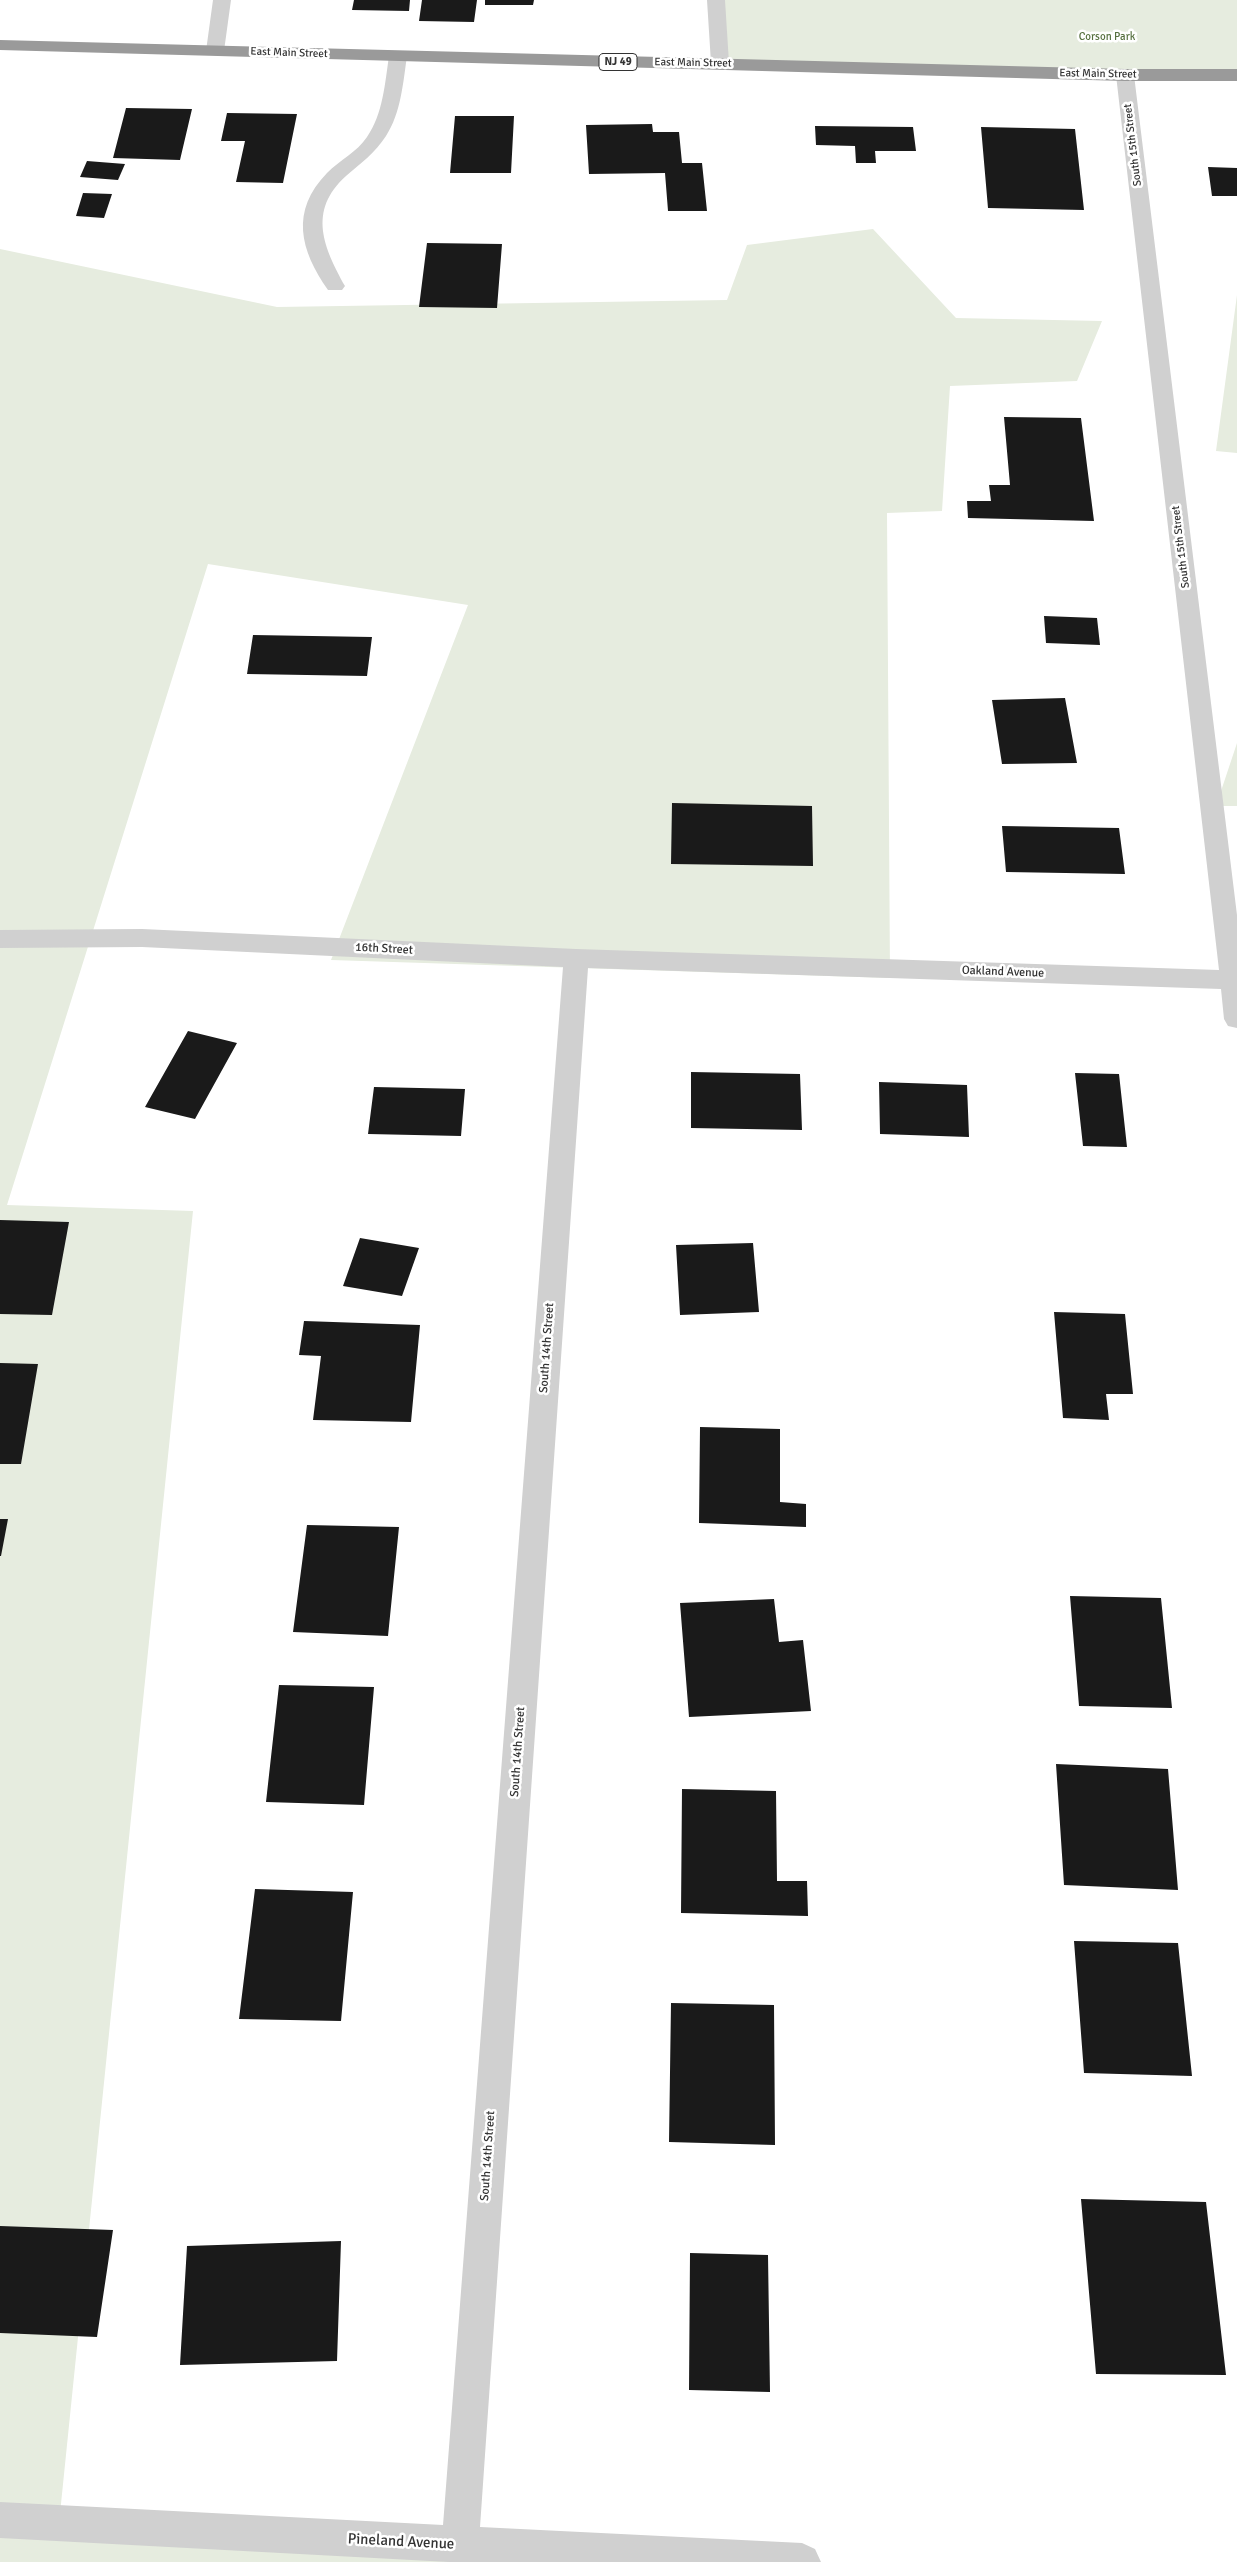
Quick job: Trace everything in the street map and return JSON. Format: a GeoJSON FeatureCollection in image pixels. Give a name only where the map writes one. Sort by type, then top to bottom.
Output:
{"type":"FeatureCollection","features":[{"type":"Feature","properties":{"kind":"highway","name":"East Main Street"},"geometry":{"type":"LineString","coordinates":[[0,45],[1125,75],[1237,75]]}},
{"type":"Feature","properties":{"kind":"street"},"geometry":{"type":"LineString","coordinates":[[215,51],[222,0]]}},
{"type":"Feature","properties":{"kind":"street"},"geometry":{"type":"LineString","coordinates":[[716,0],[720,63]]}},
{"type":"Feature","properties":{"kind":"street"},"geometry":{"type":"LineString","coordinates":[[335,286],[320,258],[313,238],[310,226],[313,214],[318,200],[333,178],[376,138],[385,122],[398,56]]}},
{"type":"Feature","properties":{"kind":"street","name":"South 15th Street"},"geometry":{"type":"LineString","coordinates":[[1125,75],[1235,980],[1237,1019]]}},
{"type":"Feature","properties":{"kind":"street","name":"16th Street"},"geometry":{"type":"LineString","coordinates":[[0,939],[142,938],[769,965]]}},
{"type":"Feature","properties":{"kind":"street","name":"South 14th Street"},"geometry":{"type":"LineString","coordinates":[[460,2545],[576,958]]}},
{"type":"Feature","properties":{"kind":"street","name":"Oakland Avenue"},"geometry":{"type":"LineString","coordinates":[[769,965],[1235,980]]}},
{"type":"Feature","properties":{"kind":"street","name":"Pineland Avenue"},"geometry":{"type":"LineString","coordinates":[[0,2520],[802,2562]]}},
{"type":"Feature","properties":{"kind":"green space","name":"Corson Park"},"geometry":{"type":"Polygon","coordinates":[[[716,0],[1237,0],[1237,75],[720,63],[716,0]]]}},
{"type":"Feature","properties":{"kind":"green space"},"geometry":{"type":"Polygon","coordinates":[[[873,229],[956,318],[1102,321],[1077,381],[950,386],[942,511],[887,513],[890,978],[331,960],[468,605],[208,564],[7,1205],[193,1211],[58,2533],[680,2562],[0,2562],[0,249],[277,307],[727,300],[747,245],[873,229]]]}},
{"type":"Feature","properties":{"kind":"green space"},"geometry":{"type":"Polygon","coordinates":[[[1237,295],[1237,453],[1216,451],[1237,295]]]}},
{"type":"Feature","properties":{"kind":"green space"},"geometry":{"type":"Polygon","coordinates":[[[1237,743],[1237,806],[1216,806],[1237,743]]]}},
{"type":"Feature","properties":{"kind":"building"},"geometry":{"type":"Polygon","coordinates":[[[354,0],[410,0],[409,11],[352,10],[354,0]]]}},
{"type":"Feature","properties":{"kind":"building"},"geometry":{"type":"Polygon","coordinates":[[[422,0],[477,0],[474,22],[419,21],[422,0]]]}},
{"type":"Feature","properties":{"kind":"building"},"geometry":{"type":"Polygon","coordinates":[[[485,0],[534,0],[533,5],[485,5],[485,0]]]}},
{"type":"Feature","properties":{"kind":"building"},"geometry":{"type":"Polygon","coordinates":[[[126,108],[192,109],[180,160],[113,158],[126,108]]]}},
{"type":"Feature","properties":{"kind":"building"},"geometry":{"type":"Polygon","coordinates":[[[227,113],[297,114],[283,183],[236,182],[245,141],[221,141],[227,113]]]}},
{"type":"Feature","properties":{"kind":"building"},"geometry":{"type":"Polygon","coordinates":[[[455,116],[514,116],[511,173],[450,173],[455,116]]]}},
{"type":"Feature","properties":{"kind":"building"},"geometry":{"type":"Polygon","coordinates":[[[652,124],[653,132],[679,132],[682,163],[702,163],[707,211],[668,211],[665,173],[589,174],[586,125],[652,124]]]}},
{"type":"Feature","properties":{"kind":"building"},"geometry":{"type":"Polygon","coordinates":[[[815,126],[913,127],[916,151],[875,151],[876,163],[856,163],[855,146],[816,145],[815,126]]]}},
{"type":"Feature","properties":{"kind":"building"},"geometry":{"type":"Polygon","coordinates":[[[981,127],[1075,129],[1084,210],[988,208],[981,127]]]}},
{"type":"Feature","properties":{"kind":"building"},"geometry":{"type":"Polygon","coordinates":[[[87,161],[125,164],[118,180],[80,177],[87,161]]]}},
{"type":"Feature","properties":{"kind":"building"},"geometry":{"type":"Polygon","coordinates":[[[1208,167],[1237,168],[1237,196],[1212,196],[1208,167]]]}},
{"type":"Feature","properties":{"kind":"building"},"geometry":{"type":"Polygon","coordinates":[[[83,193],[112,194],[104,218],[76,216],[83,193]]]}},
{"type":"Feature","properties":{"kind":"building"},"geometry":{"type":"Polygon","coordinates":[[[427,243],[502,244],[497,308],[419,307],[427,243]]]}},
{"type":"Feature","properties":{"kind":"building"},"geometry":{"type":"Polygon","coordinates":[[[1004,417],[1081,418],[1094,521],[968,518],[967,501],[991,501],[989,485],[1010,485],[1004,417]]]}},
{"type":"Feature","properties":{"kind":"building"},"geometry":{"type":"Polygon","coordinates":[[[1044,616],[1097,618],[1100,645],[1046,643],[1044,616]]]}},
{"type":"Feature","properties":{"kind":"building"},"geometry":{"type":"Polygon","coordinates":[[[253,635],[372,637],[367,676],[247,674],[253,635]]]}},
{"type":"Feature","properties":{"kind":"building"},"geometry":{"type":"Polygon","coordinates":[[[1065,698],[1077,763],[1002,764],[992,700],[1065,698]]]}},
{"type":"Feature","properties":{"kind":"building"},"geometry":{"type":"Polygon","coordinates":[[[672,803],[812,806],[813,866],[671,864],[672,803]]]}},
{"type":"Feature","properties":{"kind":"building"},"geometry":{"type":"Polygon","coordinates":[[[1002,826],[1119,828],[1125,874],[1006,872],[1002,826]]]}},
{"type":"Feature","properties":{"kind":"building"},"geometry":{"type":"Polygon","coordinates":[[[188,1031],[237,1043],[195,1119],[145,1107],[188,1031]]]}},
{"type":"Feature","properties":{"kind":"building"},"geometry":{"type":"Polygon","coordinates":[[[691,1072],[800,1074],[802,1130],[691,1128],[691,1072]]]}},
{"type":"Feature","properties":{"kind":"building"},"geometry":{"type":"Polygon","coordinates":[[[1075,1073],[1119,1074],[1127,1147],[1083,1146],[1075,1073]]]}},
{"type":"Feature","properties":{"kind":"building"},"geometry":{"type":"Polygon","coordinates":[[[879,1082],[967,1085],[969,1137],[880,1134],[879,1082]]]}},
{"type":"Feature","properties":{"kind":"building"},"geometry":{"type":"Polygon","coordinates":[[[374,1087],[465,1089],[461,1136],[368,1134],[374,1087]]]}},
{"type":"Feature","properties":{"kind":"building"},"geometry":{"type":"Polygon","coordinates":[[[0,1220],[69,1222],[52,1315],[0,1314],[0,1220]]]}},
{"type":"Feature","properties":{"kind":"building"},"geometry":{"type":"Polygon","coordinates":[[[360,1238],[419,1248],[402,1296],[343,1286],[360,1238]]]}},
{"type":"Feature","properties":{"kind":"building"},"geometry":{"type":"Polygon","coordinates":[[[753,1243],[759,1312],[680,1315],[676,1245],[753,1243]]]}},
{"type":"Feature","properties":{"kind":"building"},"geometry":{"type":"Polygon","coordinates":[[[1054,1312],[1125,1314],[1133,1394],[1106,1394],[1109,1420],[1063,1418],[1054,1312]]]}},
{"type":"Feature","properties":{"kind":"building"},"geometry":{"type":"Polygon","coordinates":[[[304,1321],[420,1325],[411,1422],[313,1420],[321,1356],[299,1355],[304,1321]]]}},
{"type":"Feature","properties":{"kind":"building"},"geometry":{"type":"Polygon","coordinates":[[[0,1363],[38,1364],[21,1464],[0,1464],[0,1363]]]}},
{"type":"Feature","properties":{"kind":"building"},"geometry":{"type":"Polygon","coordinates":[[[700,1427],[780,1429],[780,1502],[806,1504],[806,1527],[699,1523],[700,1427]]]}},
{"type":"Feature","properties":{"kind":"building"},"geometry":{"type":"Polygon","coordinates":[[[0,1519],[8,1519],[1,1556],[0,1556],[0,1519]]]}},
{"type":"Feature","properties":{"kind":"building"},"geometry":{"type":"Polygon","coordinates":[[[307,1525],[399,1527],[388,1636],[293,1632],[307,1525]]]}},
{"type":"Feature","properties":{"kind":"building"},"geometry":{"type":"Polygon","coordinates":[[[1070,1596],[1161,1598],[1172,1708],[1079,1706],[1070,1596]]]}},
{"type":"Feature","properties":{"kind":"building"},"geometry":{"type":"Polygon","coordinates":[[[774,1599],[779,1642],[803,1640],[811,1711],[689,1717],[680,1603],[774,1599]]]}},
{"type":"Feature","properties":{"kind":"building"},"geometry":{"type":"Polygon","coordinates":[[[279,1685],[374,1687],[364,1805],[266,1802],[279,1685]]]}},
{"type":"Feature","properties":{"kind":"building"},"geometry":{"type":"Polygon","coordinates":[[[1056,1764],[1168,1769],[1178,1890],[1064,1885],[1056,1764]]]}},
{"type":"Feature","properties":{"kind":"building"},"geometry":{"type":"Polygon","coordinates":[[[682,1789],[776,1791],[777,1881],[807,1881],[808,1916],[681,1913],[682,1789]]]}},
{"type":"Feature","properties":{"kind":"building"},"geometry":{"type":"Polygon","coordinates":[[[255,1889],[353,1892],[341,2021],[239,2019],[255,1889]]]}},
{"type":"Feature","properties":{"kind":"building"},"geometry":{"type":"Polygon","coordinates":[[[1074,1941],[1178,1943],[1192,2076],[1084,2073],[1074,1941]]]}},
{"type":"Feature","properties":{"kind":"building"},"geometry":{"type":"Polygon","coordinates":[[[671,2003],[774,2005],[775,2145],[669,2142],[671,2003]]]}},
{"type":"Feature","properties":{"kind":"building"},"geometry":{"type":"Polygon","coordinates":[[[1081,2199],[1206,2202],[1226,2375],[1096,2374],[1081,2199]]]}},
{"type":"Feature","properties":{"kind":"building"},"geometry":{"type":"Polygon","coordinates":[[[0,2226],[113,2230],[97,2337],[0,2333],[0,2226]]]}},
{"type":"Feature","properties":{"kind":"building"},"geometry":{"type":"Polygon","coordinates":[[[341,2241],[337,2361],[180,2365],[187,2246],[341,2241]]]}},
{"type":"Feature","properties":{"kind":"building"},"geometry":{"type":"Polygon","coordinates":[[[690,2253],[768,2255],[770,2392],[689,2390],[690,2253]]]}}]}
